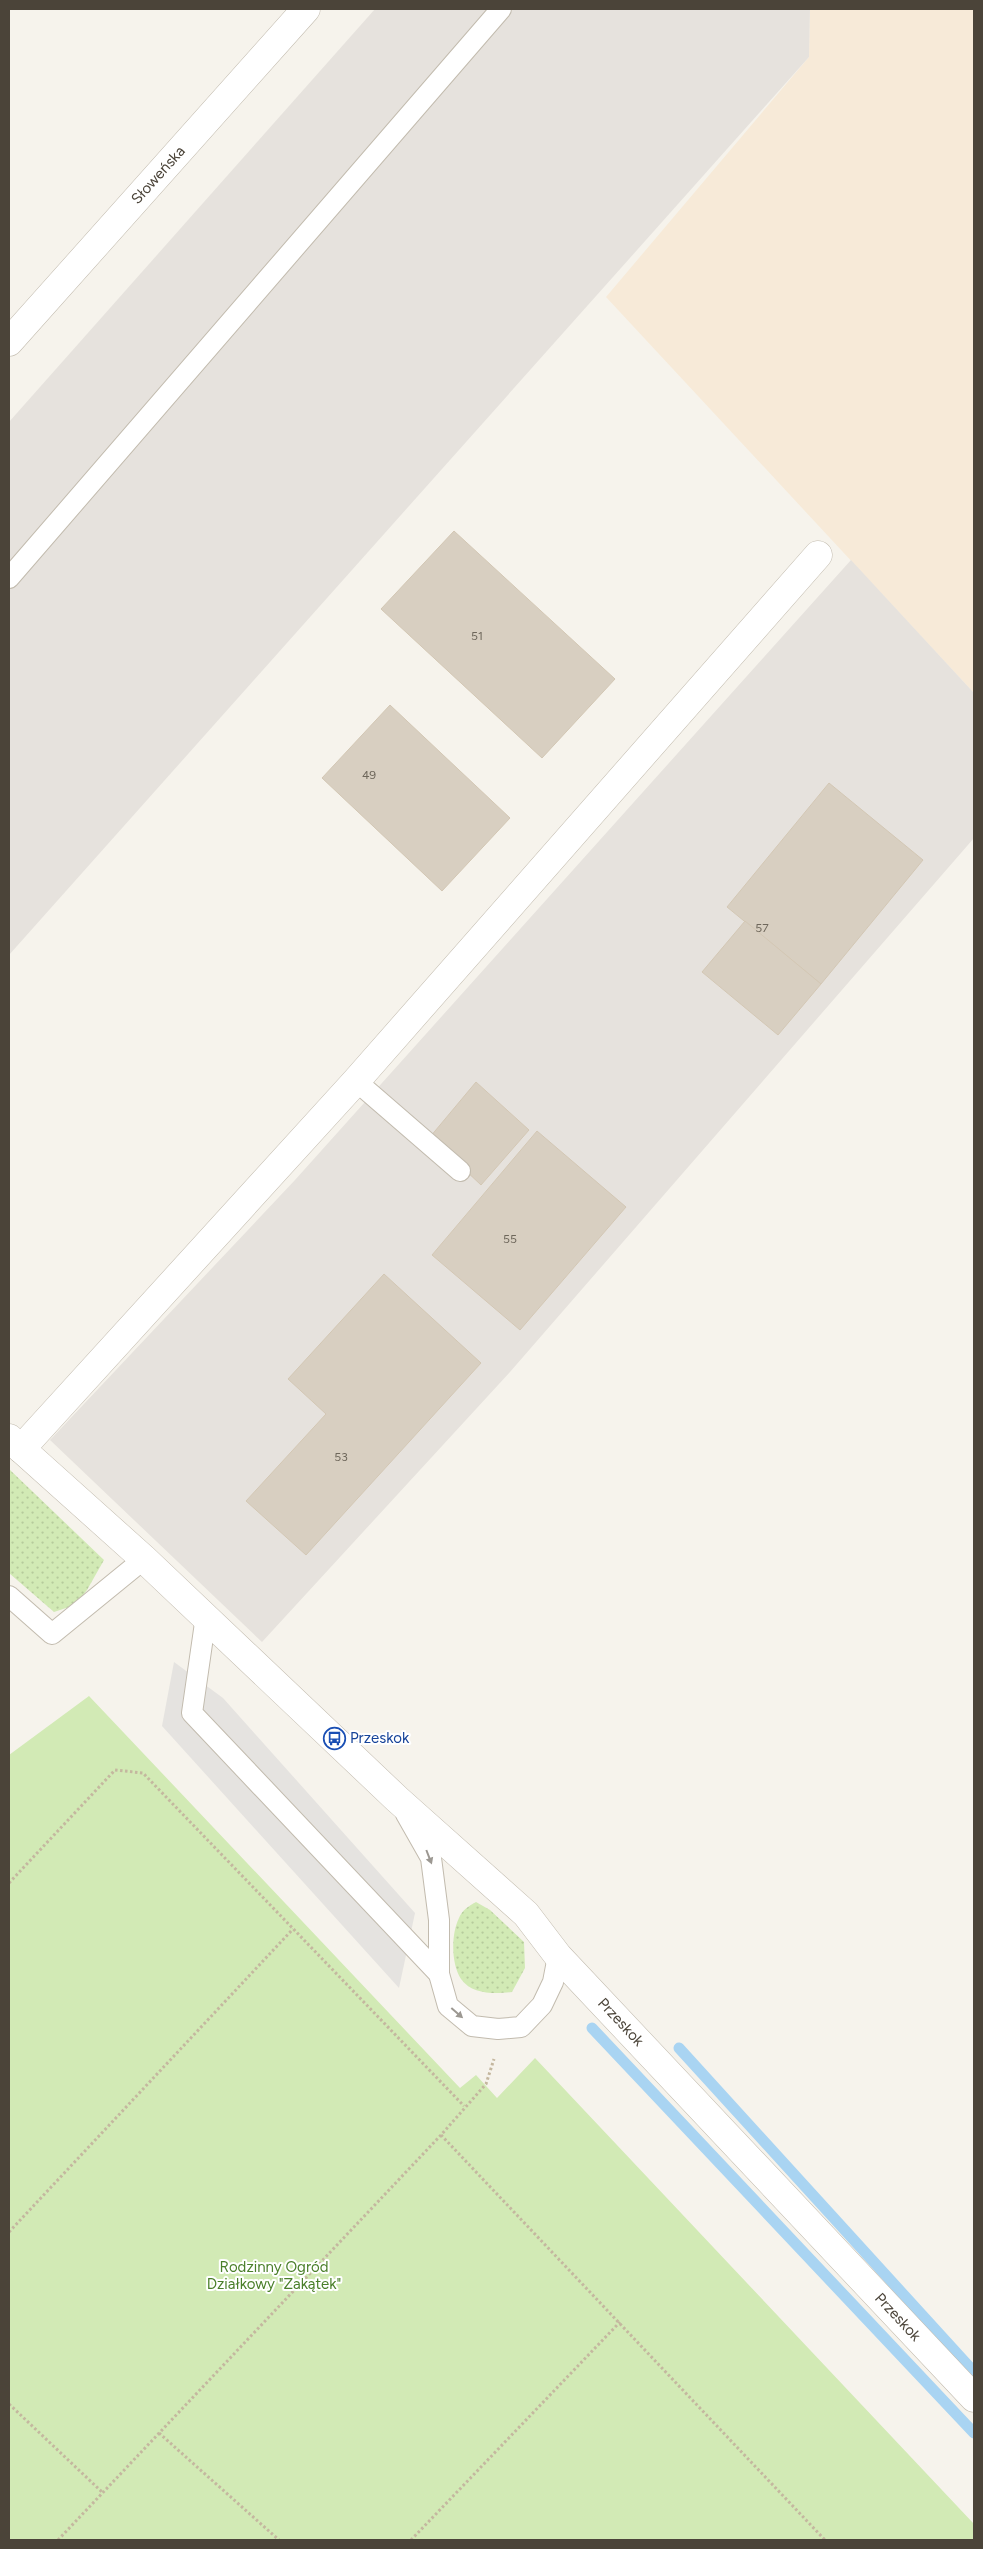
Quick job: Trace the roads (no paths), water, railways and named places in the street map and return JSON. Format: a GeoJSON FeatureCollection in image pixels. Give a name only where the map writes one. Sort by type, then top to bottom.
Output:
{"type":"FeatureCollection","features":[{"type":"Feature","properties":{"kind":"street","name":"Słoweńska"},"geometry":{"type":"LineString","coordinates":[[9,342],[306,9]]}},
{"type":"Feature","properties":{"kind":"street"},"geometry":{"type":"LineString","coordinates":[[15,1444],[356,1081],[818,554]]}},
{"type":"Feature","properties":{"kind":"street","name":"Przeskok"},"geometry":{"type":"LineString","coordinates":[[15,1444],[206,1616],[398,1799],[526,1914],[558,1956],[974,2398]]}},
{"type":"Feature","properties":{"kind":"lane"},"geometry":{"type":"LineString","coordinates":[[9,578],[501,9]]}},
{"type":"Feature","properties":{"kind":"lane"},"geometry":{"type":"LineString","coordinates":[[356,1081],[460,1172]]}},
{"type":"Feature","properties":{"kind":"lane"},"geometry":{"type":"LineString","coordinates":[[9,1596],[52,1634],[144,1559]]}},
{"type":"Feature","properties":{"kind":"lane"},"geometry":{"type":"LineString","coordinates":[[206,1616],[192,1713],[438,1974]]}},
{"type":"Feature","properties":{"kind":"lane"},"geometry":{"type":"LineString","coordinates":[[398,1799],[432,1858],[439,1920],[438,1974],[448,2006],[472,2026],[498,2029],[520,2027],[542,2005],[553,1982],[558,1956]]}},
{"type":"Feature","properties":{"kind":"waterway"},"geometry":{"type":"LineString","coordinates":[[592,2028],[974,2433]]}},
{"type":"Feature","properties":{"kind":"waterway"},"geometry":{"type":"LineString","coordinates":[[679,2048],[974,2372]]}},
{"type":"Feature","properties":{"kind":"place","name":"Przeskok"},"geometry":{"type":"Point","coordinates":[334,1738]}},
{"type":"Feature","properties":{"kind":"park label","name":"Rodzinny Ogród Działkowy \"Zakątek\""},"geometry":{"type":"Point","coordinates":[274,2276]}}]}
